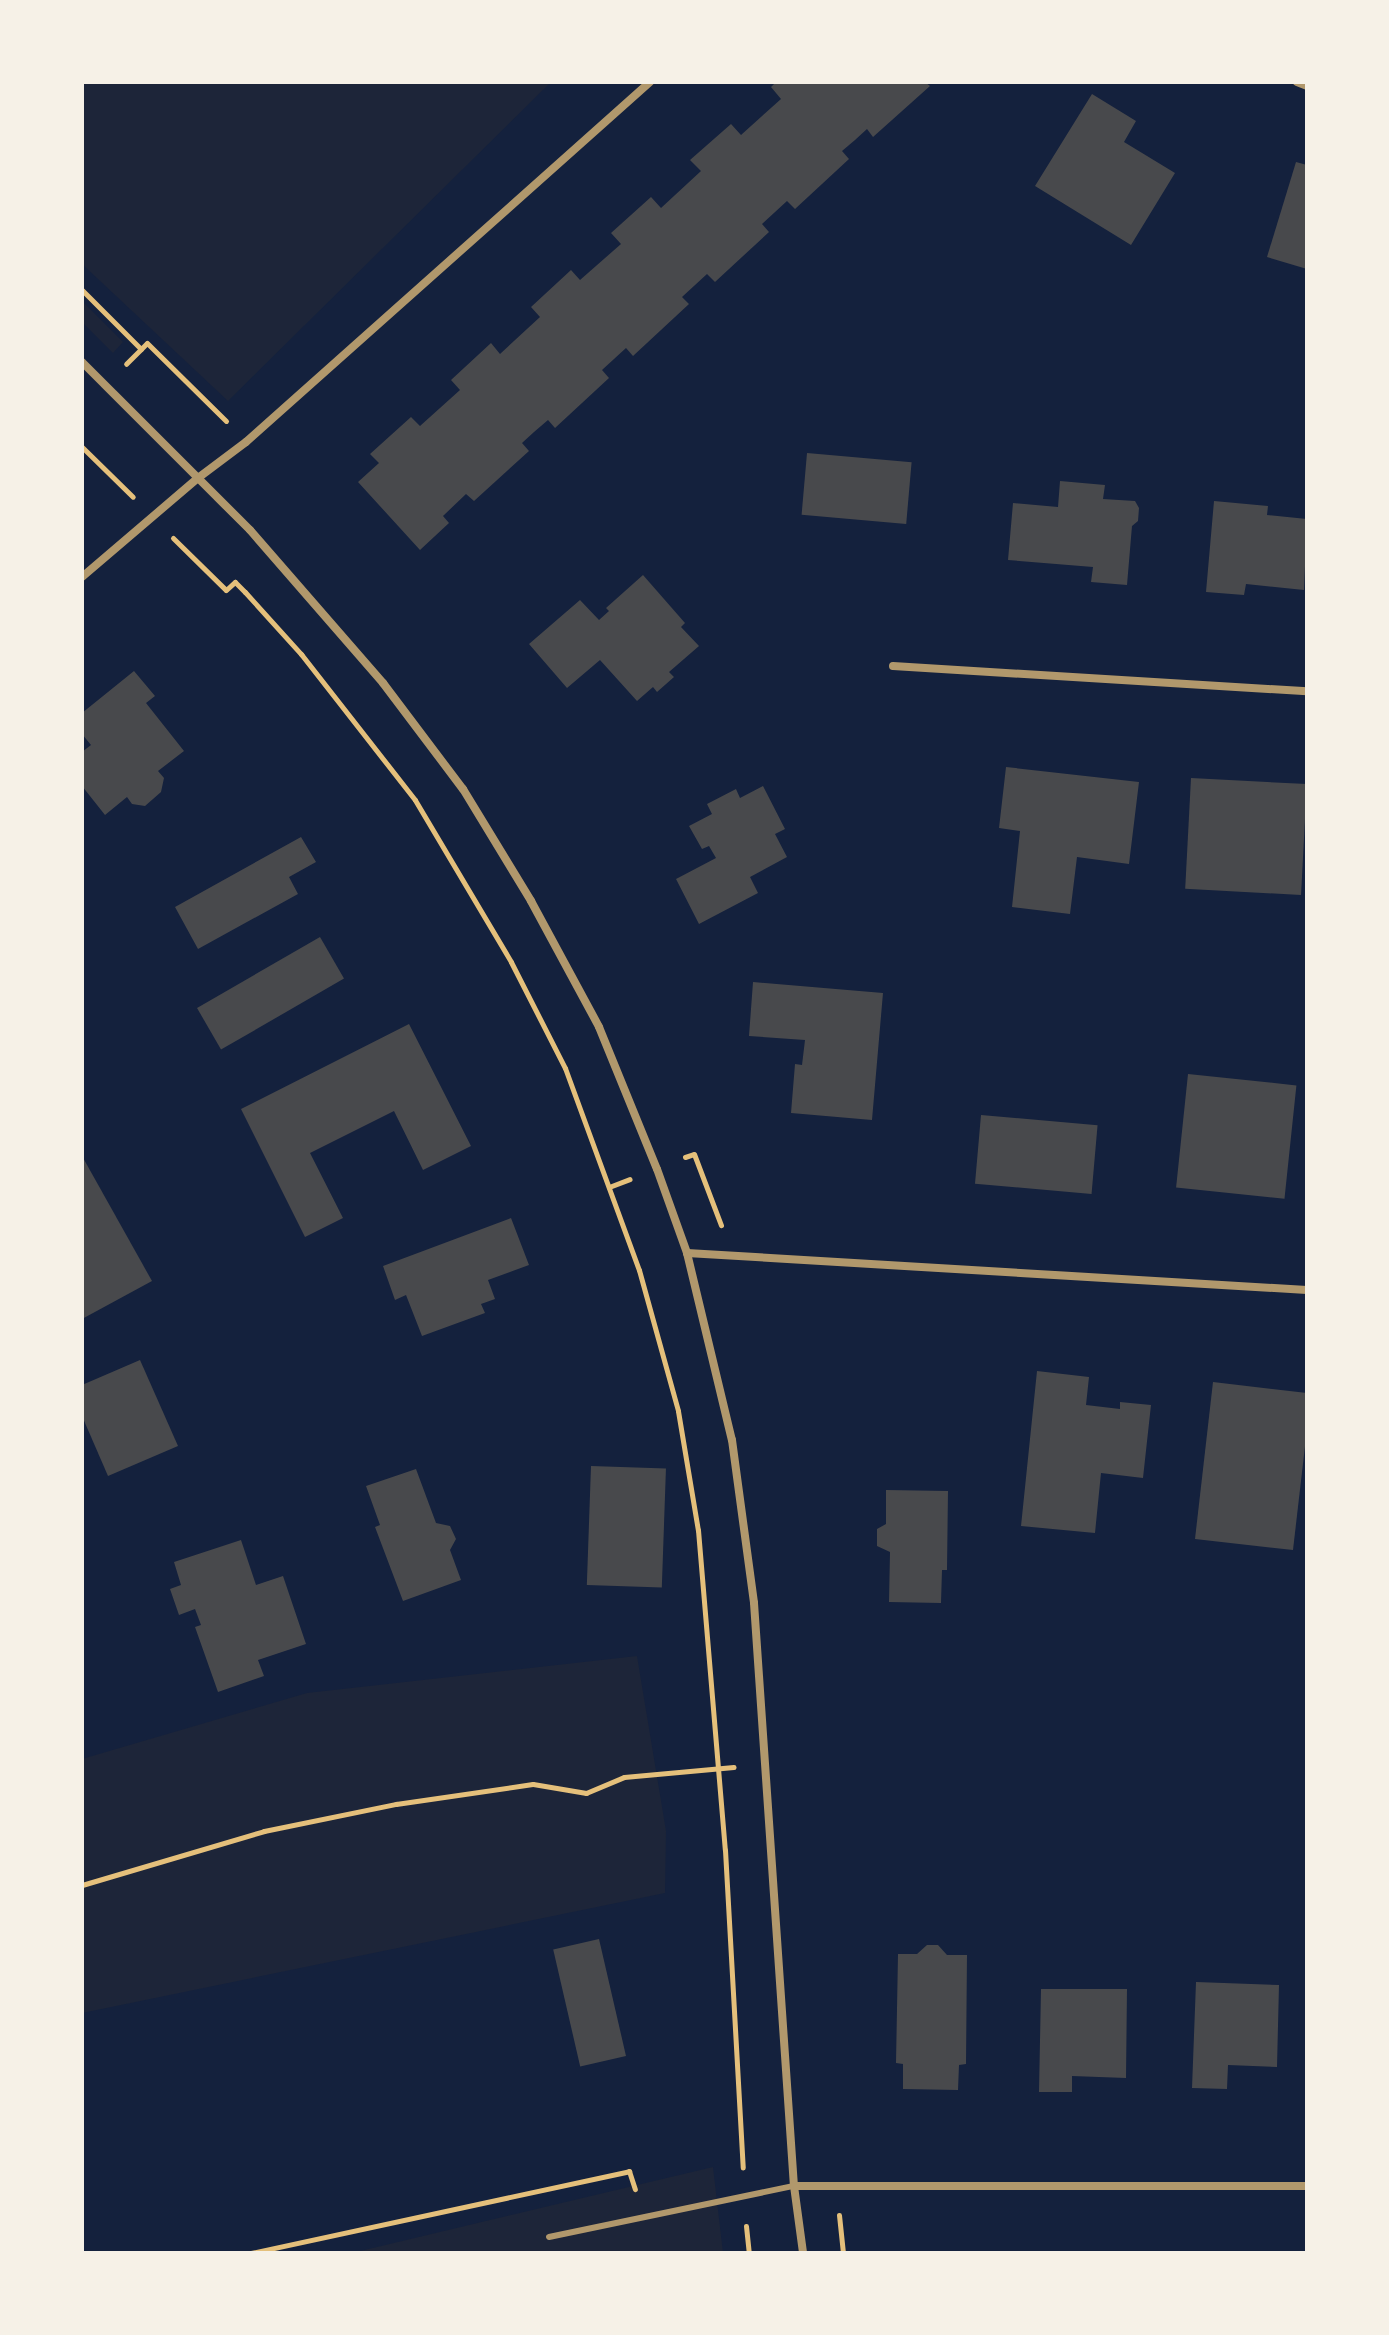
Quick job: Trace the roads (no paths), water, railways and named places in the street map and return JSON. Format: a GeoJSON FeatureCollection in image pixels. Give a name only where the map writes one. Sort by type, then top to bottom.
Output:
{"type":"FeatureCollection","features":[{"type":"Feature","properties":{"kind":"street"},"geometry":{"type":"LineString","coordinates":[[82,577],[198,478],[246,442],[650,82]]}},
{"type":"Feature","properties":{"kind":"street"},"geometry":{"type":"LineString","coordinates":[[1297,82],[1307,86]]}},
{"type":"Feature","properties":{"kind":"street"},"geometry":{"type":"LineString","coordinates":[[82,362],[250,530],[383,683],[463,789],[531,901],[599,1027],[657,1169],[687,1253],[732,1440],[754,1603],[794,2186],[803,2253]]}},
{"type":"Feature","properties":{"kind":"street"},"geometry":{"type":"LineString","coordinates":[[893,666],[1307,691]]}},
{"type":"Feature","properties":{"kind":"street"},"geometry":{"type":"LineString","coordinates":[[687,1253],[1307,1290]]}},
{"type":"Feature","properties":{"kind":"street"},"geometry":{"type":"LineString","coordinates":[[794,2186],[1307,2186]]}},
{"type":"Feature","properties":{"kind":"lane"},"geometry":{"type":"LineString","coordinates":[[549,2237],[794,2186]]}}]}
